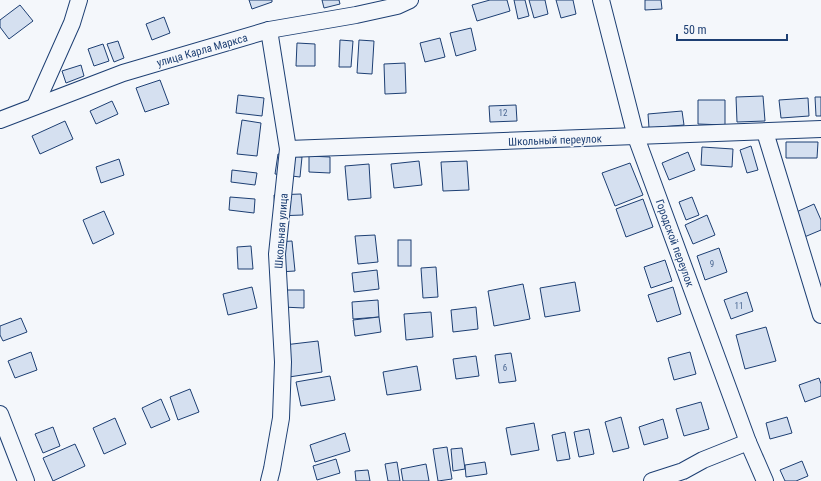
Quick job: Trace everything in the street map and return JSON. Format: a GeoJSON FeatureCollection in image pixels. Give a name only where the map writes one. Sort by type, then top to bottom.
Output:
{"type":"FeatureCollection","features":[{"type":"Feature","properties":{"kind":"street"},"geometry":{"type":"LineString","coordinates":[[35,106],[72,22],[79,0]]}},
{"type":"Feature","properties":{"kind":"street","name":"улица Карла Маркса"},"geometry":{"type":"LineString","coordinates":[[0,120],[123,73],[269,30],[356,15],[397,6],[410,0]]}},
{"type":"Feature","properties":{"kind":"street","name":"Городской переулок"},"geometry":{"type":"LineString","coordinates":[[601,0],[636,137],[748,442],[765,481]]}},
{"type":"Feature","properties":{"kind":"street","name":"Школьная улица"},"geometry":{"type":"LineString","coordinates":[[269,30],[288,149],[278,254],[283,362],[281,418],[269,481]]}},
{"type":"Feature","properties":{"kind":"street","name":"Школьный переулок"},"geometry":{"type":"LineString","coordinates":[[288,149],[821,129]]}},
{"type":"Feature","properties":{"kind":"street"},"geometry":{"type":"LineString","coordinates":[[765,132],[821,314]]}},
{"type":"Feature","properties":{"kind":"street"},"geometry":{"type":"LineString","coordinates":[[0,414],[26,481]]}},
{"type":"Feature","properties":{"kind":"street"},"geometry":{"type":"LineString","coordinates":[[652,481],[677,476],[702,460],[748,442]]}},
{"type":"Feature","properties":{"kind":"building"},"geometry":{"type":"Polygon","coordinates":[[[249,0],[272,0],[272,2],[252,9],[249,0]]]}},
{"type":"Feature","properties":{"kind":"building"},"geometry":{"type":"Polygon","coordinates":[[[322,0],[339,0],[340,4],[324,8],[322,0]]]}},
{"type":"Feature","properties":{"kind":"building"},"geometry":{"type":"Polygon","coordinates":[[[490,0],[507,0],[510,11],[477,21],[472,5],[490,0]]]}},
{"type":"Feature","properties":{"kind":"building"},"geometry":{"type":"Polygon","coordinates":[[[514,0],[525,0],[529,16],[518,19],[514,0]]]}},
{"type":"Feature","properties":{"kind":"building"},"geometry":{"type":"Polygon","coordinates":[[[529,0],[545,0],[548,14],[534,18],[529,0]]]}},
{"type":"Feature","properties":{"kind":"building"},"geometry":{"type":"Polygon","coordinates":[[[556,0],[573,0],[576,14],[561,18],[556,0]]]}},
{"type":"Feature","properties":{"kind":"building"},"geometry":{"type":"Polygon","coordinates":[[[645,0],[661,0],[662,9],[645,10],[645,0]]]}},
{"type":"Feature","properties":{"kind":"building"},"geometry":{"type":"Polygon","coordinates":[[[20,5],[33,21],[9,39],[0,27],[0,20],[20,5]]]}},
{"type":"Feature","properties":{"kind":"building"},"geometry":{"type":"Polygon","coordinates":[[[164,17],[170,33],[152,40],[146,24],[164,17]]]}},
{"type":"Feature","properties":{"kind":"building"},"geometry":{"type":"Polygon","coordinates":[[[471,28],[476,50],[456,56],[450,33],[471,28]]]}},
{"type":"Feature","properties":{"kind":"building"},"geometry":{"type":"Polygon","coordinates":[[[440,38],[445,57],[425,62],[420,43],[440,38]]]}},
{"type":"Feature","properties":{"kind":"building"},"geometry":{"type":"Polygon","coordinates":[[[340,40],[353,41],[351,67],[339,67],[340,40]]]}},
{"type":"Feature","properties":{"kind":"building"},"geometry":{"type":"Polygon","coordinates":[[[359,40],[374,41],[372,74],[357,73],[359,40]]]}},
{"type":"Feature","properties":{"kind":"building"},"geometry":{"type":"Polygon","coordinates":[[[118,41],[124,58],[114,62],[107,44],[118,41]]]}},
{"type":"Feature","properties":{"kind":"building"},"geometry":{"type":"Polygon","coordinates":[[[297,43],[315,44],[315,66],[296,66],[297,43]]]}},
{"type":"Feature","properties":{"kind":"building"},"geometry":{"type":"Polygon","coordinates":[[[103,44],[109,61],[94,66],[88,49],[103,44]]]}},
{"type":"Feature","properties":{"kind":"building"},"geometry":{"type":"Polygon","coordinates":[[[405,63],[406,93],[385,94],[384,64],[405,63]]]}},
{"type":"Feature","properties":{"kind":"building"},"geometry":{"type":"Polygon","coordinates":[[[81,65],[84,76],[66,83],[62,71],[81,65]]]}},
{"type":"Feature","properties":{"kind":"building"},"geometry":{"type":"Polygon","coordinates":[[[160,80],[169,104],[145,112],[136,88],[160,80]]]}},
{"type":"Feature","properties":{"kind":"building"},"geometry":{"type":"Polygon","coordinates":[[[238,95],[264,98],[262,116],[236,113],[238,95]]]}},
{"type":"Feature","properties":{"kind":"building"},"geometry":{"type":"Polygon","coordinates":[[[763,96],[765,121],[737,122],[736,97],[763,96]]]}},
{"type":"Feature","properties":{"kind":"building"},"geometry":{"type":"Polygon","coordinates":[[[815,97],[821,97],[821,116],[816,116],[815,97]]]}},
{"type":"Feature","properties":{"kind":"building"},"geometry":{"type":"Polygon","coordinates":[[[808,98],[809,116],[781,118],[779,100],[808,98]]]}},
{"type":"Feature","properties":{"kind":"building"},"geometry":{"type":"Polygon","coordinates":[[[698,100],[725,100],[725,125],[698,124],[698,100]]]}},
{"type":"Feature","properties":{"kind":"building"},"geometry":{"type":"Polygon","coordinates":[[[112,101],[118,114],[96,124],[90,111],[112,101]]]}},
{"type":"Feature","properties":{"kind":"building"},"geometry":{"type":"Polygon","coordinates":[[[516,105],[517,121],[490,122],[489,106],[516,105]]]}},
{"type":"Feature","properties":{"kind":"building"},"geometry":{"type":"Polygon","coordinates":[[[682,111],[684,125],[649,128],[648,114],[682,111]]]}},
{"type":"Feature","properties":{"kind":"building"},"geometry":{"type":"Polygon","coordinates":[[[242,120],[261,123],[257,156],[237,154],[242,120]]]}},
{"type":"Feature","properties":{"kind":"building"},"geometry":{"type":"Polygon","coordinates":[[[65,121],[73,139],[40,154],[32,136],[65,121]]]}},
{"type":"Feature","properties":{"kind":"building"},"geometry":{"type":"Polygon","coordinates":[[[786,142],[818,142],[817,158],[786,158],[786,142]]]}},
{"type":"Feature","properties":{"kind":"building"},"geometry":{"type":"Polygon","coordinates":[[[751,146],[758,170],[747,173],[740,150],[751,146]]]}},
{"type":"Feature","properties":{"kind":"building"},"geometry":{"type":"Polygon","coordinates":[[[702,147],[733,149],[732,167],[701,165],[702,147]]]}},
{"type":"Feature","properties":{"kind":"building"},"geometry":{"type":"Polygon","coordinates":[[[688,152],[695,170],[669,180],[662,163],[688,152]]]}},
{"type":"Feature","properties":{"kind":"building"},"geometry":{"type":"Polygon","coordinates":[[[278,154],[302,157],[300,177],[275,174],[278,154]]]}},
{"type":"Feature","properties":{"kind":"building"},"geometry":{"type":"Polygon","coordinates":[[[309,156],[330,157],[330,173],[309,172],[309,156]]]}},
{"type":"Feature","properties":{"kind":"building"},"geometry":{"type":"Polygon","coordinates":[[[119,159],[124,175],[101,183],[96,167],[119,159]]]}},
{"type":"Feature","properties":{"kind":"building"},"geometry":{"type":"Polygon","coordinates":[[[419,161],[422,185],[394,188],[391,164],[419,161]]]}},
{"type":"Feature","properties":{"kind":"building"},"geometry":{"type":"Polygon","coordinates":[[[467,161],[469,190],[443,191],[441,162],[467,161]]]}},
{"type":"Feature","properties":{"kind":"building"},"geometry":{"type":"Polygon","coordinates":[[[630,163],[643,195],[615,206],[602,173],[630,163]]]}},
{"type":"Feature","properties":{"kind":"building"},"geometry":{"type":"Polygon","coordinates":[[[369,164],[371,198],[348,200],[345,166],[369,164]]]}},
{"type":"Feature","properties":{"kind":"building"},"geometry":{"type":"Polygon","coordinates":[[[232,170],[257,173],[255,185],[231,182],[232,170]]]}},
{"type":"Feature","properties":{"kind":"building"},"geometry":{"type":"Polygon","coordinates":[[[301,194],[303,215],[275,216],[274,195],[301,194]]]}},
{"type":"Feature","properties":{"kind":"building"},"geometry":{"type":"Polygon","coordinates":[[[230,197],[255,199],[254,213],[229,210],[230,197]]]}},
{"type":"Feature","properties":{"kind":"building"},"geometry":{"type":"Polygon","coordinates":[[[692,197],[699,215],[686,220],[679,202],[692,197]]]}},
{"type":"Feature","properties":{"kind":"building"},"geometry":{"type":"Polygon","coordinates":[[[643,199],[653,227],[626,237],[616,209],[643,199]]]}},
{"type":"Feature","properties":{"kind":"building"},"geometry":{"type":"Polygon","coordinates":[[[814,204],[821,220],[821,230],[802,238],[792,214],[814,204]]]}},
{"type":"Feature","properties":{"kind":"building"},"geometry":{"type":"Polygon","coordinates":[[[104,211],[114,234],[93,244],[83,220],[104,211]]]}},
{"type":"Feature","properties":{"kind":"building"},"geometry":{"type":"Polygon","coordinates":[[[707,215],[715,235],[693,244],[685,225],[707,215]]]}},
{"type":"Feature","properties":{"kind":"building"},"geometry":{"type":"Polygon","coordinates":[[[375,235],[378,262],[358,264],[355,236],[375,235]]]}},
{"type":"Feature","properties":{"kind":"building"},"geometry":{"type":"Polygon","coordinates":[[[398,240],[411,240],[411,266],[398,266],[398,240]]]}},
{"type":"Feature","properties":{"kind":"building"},"geometry":{"type":"Polygon","coordinates":[[[292,241],[295,271],[279,272],[277,242],[292,241]]]}},
{"type":"Feature","properties":{"kind":"building"},"geometry":{"type":"Polygon","coordinates":[[[251,246],[253,269],[238,269],[237,247],[251,246]]]}},
{"type":"Feature","properties":{"kind":"building"},"geometry":{"type":"Polygon","coordinates":[[[719,248],[727,272],[705,280],[697,256],[719,248]]]}},
{"type":"Feature","properties":{"kind":"building"},"geometry":{"type":"Polygon","coordinates":[[[665,260],[672,281],[651,288],[644,267],[665,260]]]}},
{"type":"Feature","properties":{"kind":"building"},"geometry":{"type":"Polygon","coordinates":[[[436,267],[438,297],[423,298],[421,268],[436,267]]]}},
{"type":"Feature","properties":{"kind":"building"},"geometry":{"type":"Polygon","coordinates":[[[377,270],[379,289],[354,292],[352,273],[377,270]]]}},
{"type":"Feature","properties":{"kind":"building"},"geometry":{"type":"Polygon","coordinates":[[[575,282],[580,311],[545,317],[540,288],[575,282]]]}},
{"type":"Feature","properties":{"kind":"building"},"geometry":{"type":"Polygon","coordinates":[[[523,284],[530,319],[494,326],[488,291],[523,284]]]}},
{"type":"Feature","properties":{"kind":"building"},"geometry":{"type":"Polygon","coordinates":[[[252,287],[257,308],[228,315],[223,294],[252,287]]]}},
{"type":"Feature","properties":{"kind":"building"},"geometry":{"type":"Polygon","coordinates":[[[673,287],[681,314],[657,322],[648,295],[673,287]]]}},
{"type":"Feature","properties":{"kind":"building"},"geometry":{"type":"Polygon","coordinates":[[[282,290],[304,290],[304,308],[282,307],[282,290]]]}},
{"type":"Feature","properties":{"kind":"building"},"geometry":{"type":"Polygon","coordinates":[[[747,292],[753,311],[731,319],[724,300],[747,292]]]}},
{"type":"Feature","properties":{"kind":"building"},"geometry":{"type":"Polygon","coordinates":[[[378,300],[379,317],[353,319],[352,302],[378,300]]]}},
{"type":"Feature","properties":{"kind":"building"},"geometry":{"type":"Polygon","coordinates":[[[476,307],[478,329],[453,332],[451,310],[476,307]]]}},
{"type":"Feature","properties":{"kind":"building"},"geometry":{"type":"Polygon","coordinates":[[[431,312],[433,337],[406,340],[404,314],[431,312]]]}},
{"type":"Feature","properties":{"kind":"building"},"geometry":{"type":"Polygon","coordinates":[[[379,317],[381,332],[355,336],[353,320],[379,317]]]}},
{"type":"Feature","properties":{"kind":"building"},"geometry":{"type":"Polygon","coordinates":[[[21,318],[27,332],[3,341],[0,335],[0,326],[21,318]]]}},
{"type":"Feature","properties":{"kind":"building"},"geometry":{"type":"Polygon","coordinates":[[[766,327],[776,361],[745,369],[736,335],[766,327]]]}},
{"type":"Feature","properties":{"kind":"building"},"geometry":{"type":"Polygon","coordinates":[[[318,341],[322,372],[289,377],[284,345],[318,341]]]}},
{"type":"Feature","properties":{"kind":"building"},"geometry":{"type":"Polygon","coordinates":[[[31,352],[37,370],[15,378],[8,361],[31,352]]]}},
{"type":"Feature","properties":{"kind":"building"},"geometry":{"type":"Polygon","coordinates":[[[690,352],[696,374],[674,380],[668,358],[690,352]]]}},
{"type":"Feature","properties":{"kind":"building"},"geometry":{"type":"Polygon","coordinates":[[[511,353],[516,381],[499,383],[495,355],[511,353]]]}},
{"type":"Feature","properties":{"kind":"building"},"geometry":{"type":"Polygon","coordinates":[[[476,356],[479,376],[456,379],[453,359],[476,356]]]}},
{"type":"Feature","properties":{"kind":"building"},"geometry":{"type":"Polygon","coordinates":[[[417,366],[421,390],[387,395],[383,372],[417,366]]]}},
{"type":"Feature","properties":{"kind":"building"},"geometry":{"type":"Polygon","coordinates":[[[330,376],[335,400],[301,406],[296,382],[330,376]]]}},
{"type":"Feature","properties":{"kind":"building"},"geometry":{"type":"Polygon","coordinates":[[[819,378],[821,384],[821,396],[805,402],[799,385],[819,378]]]}},
{"type":"Feature","properties":{"kind":"building"},"geometry":{"type":"Polygon","coordinates":[[[190,389],[199,412],[178,420],[170,397],[190,389]]]}},
{"type":"Feature","properties":{"kind":"building"},"geometry":{"type":"Polygon","coordinates":[[[161,399],[170,420],[151,428],[142,408],[161,399]]]}},
{"type":"Feature","properties":{"kind":"building"},"geometry":{"type":"Polygon","coordinates":[[[701,402],[709,429],[684,436],[676,409],[701,402]]]}},
{"type":"Feature","properties":{"kind":"building"},"geometry":{"type":"Polygon","coordinates":[[[621,417],[629,448],[613,452],[605,422],[621,417]]]}},
{"type":"Feature","properties":{"kind":"building"},"geometry":{"type":"Polygon","coordinates":[[[787,417],[792,433],[770,439],[766,423],[787,417]]]}},
{"type":"Feature","properties":{"kind":"building"},"geometry":{"type":"Polygon","coordinates":[[[115,418],[126,444],[104,454],[93,428],[115,418]]]}},
{"type":"Feature","properties":{"kind":"building"},"geometry":{"type":"Polygon","coordinates":[[[663,419],[668,438],[644,445],[639,427],[663,419]]]}},
{"type":"Feature","properties":{"kind":"building"},"geometry":{"type":"Polygon","coordinates":[[[534,423],[539,450],[511,455],[506,428],[534,423]]]}},
{"type":"Feature","properties":{"kind":"building"},"geometry":{"type":"Polygon","coordinates":[[[53,427],[60,446],[43,453],[35,434],[53,427]]]}},
{"type":"Feature","properties":{"kind":"building"},"geometry":{"type":"Polygon","coordinates":[[[589,429],[594,454],[579,457],[574,432],[589,429]]]}},
{"type":"Feature","properties":{"kind":"building"},"geometry":{"type":"Polygon","coordinates":[[[565,432],[570,459],[557,461],[552,435],[565,432]]]}},
{"type":"Feature","properties":{"kind":"building"},"geometry":{"type":"Polygon","coordinates":[[[345,433],[350,451],[315,462],[310,445],[345,433]]]}},
{"type":"Feature","properties":{"kind":"building"},"geometry":{"type":"Polygon","coordinates":[[[75,444],[85,466],[53,481],[43,458],[75,444]]]}},
{"type":"Feature","properties":{"kind":"building"},"geometry":{"type":"Polygon","coordinates":[[[447,447],[452,479],[438,481],[433,449],[447,447]]]}},
{"type":"Feature","properties":{"kind":"building"},"geometry":{"type":"Polygon","coordinates":[[[462,448],[465,469],[453,471],[451,449],[462,448]]]}},
{"type":"Feature","properties":{"kind":"building"},"geometry":{"type":"Polygon","coordinates":[[[336,459],[340,473],[317,480],[313,466],[336,459]]]}},
{"type":"Feature","properties":{"kind":"building"},"geometry":{"type":"Polygon","coordinates":[[[802,461],[808,476],[796,481],[785,481],[780,470],[802,461]]]}},
{"type":"Feature","properties":{"kind":"building"},"geometry":{"type":"Polygon","coordinates":[[[397,462],[400,481],[388,481],[385,464],[397,462]]]}},
{"type":"Feature","properties":{"kind":"building"},"geometry":{"type":"Polygon","coordinates":[[[485,462],[487,474],[466,477],[465,465],[485,462]]]}},
{"type":"Feature","properties":{"kind":"building"},"geometry":{"type":"Polygon","coordinates":[[[426,464],[429,481],[403,481],[401,469],[426,464]]]}},
{"type":"Feature","properties":{"kind":"building"},"geometry":{"type":"Polygon","coordinates":[[[368,470],[370,481],[356,481],[355,471],[368,470]]]}}]}
